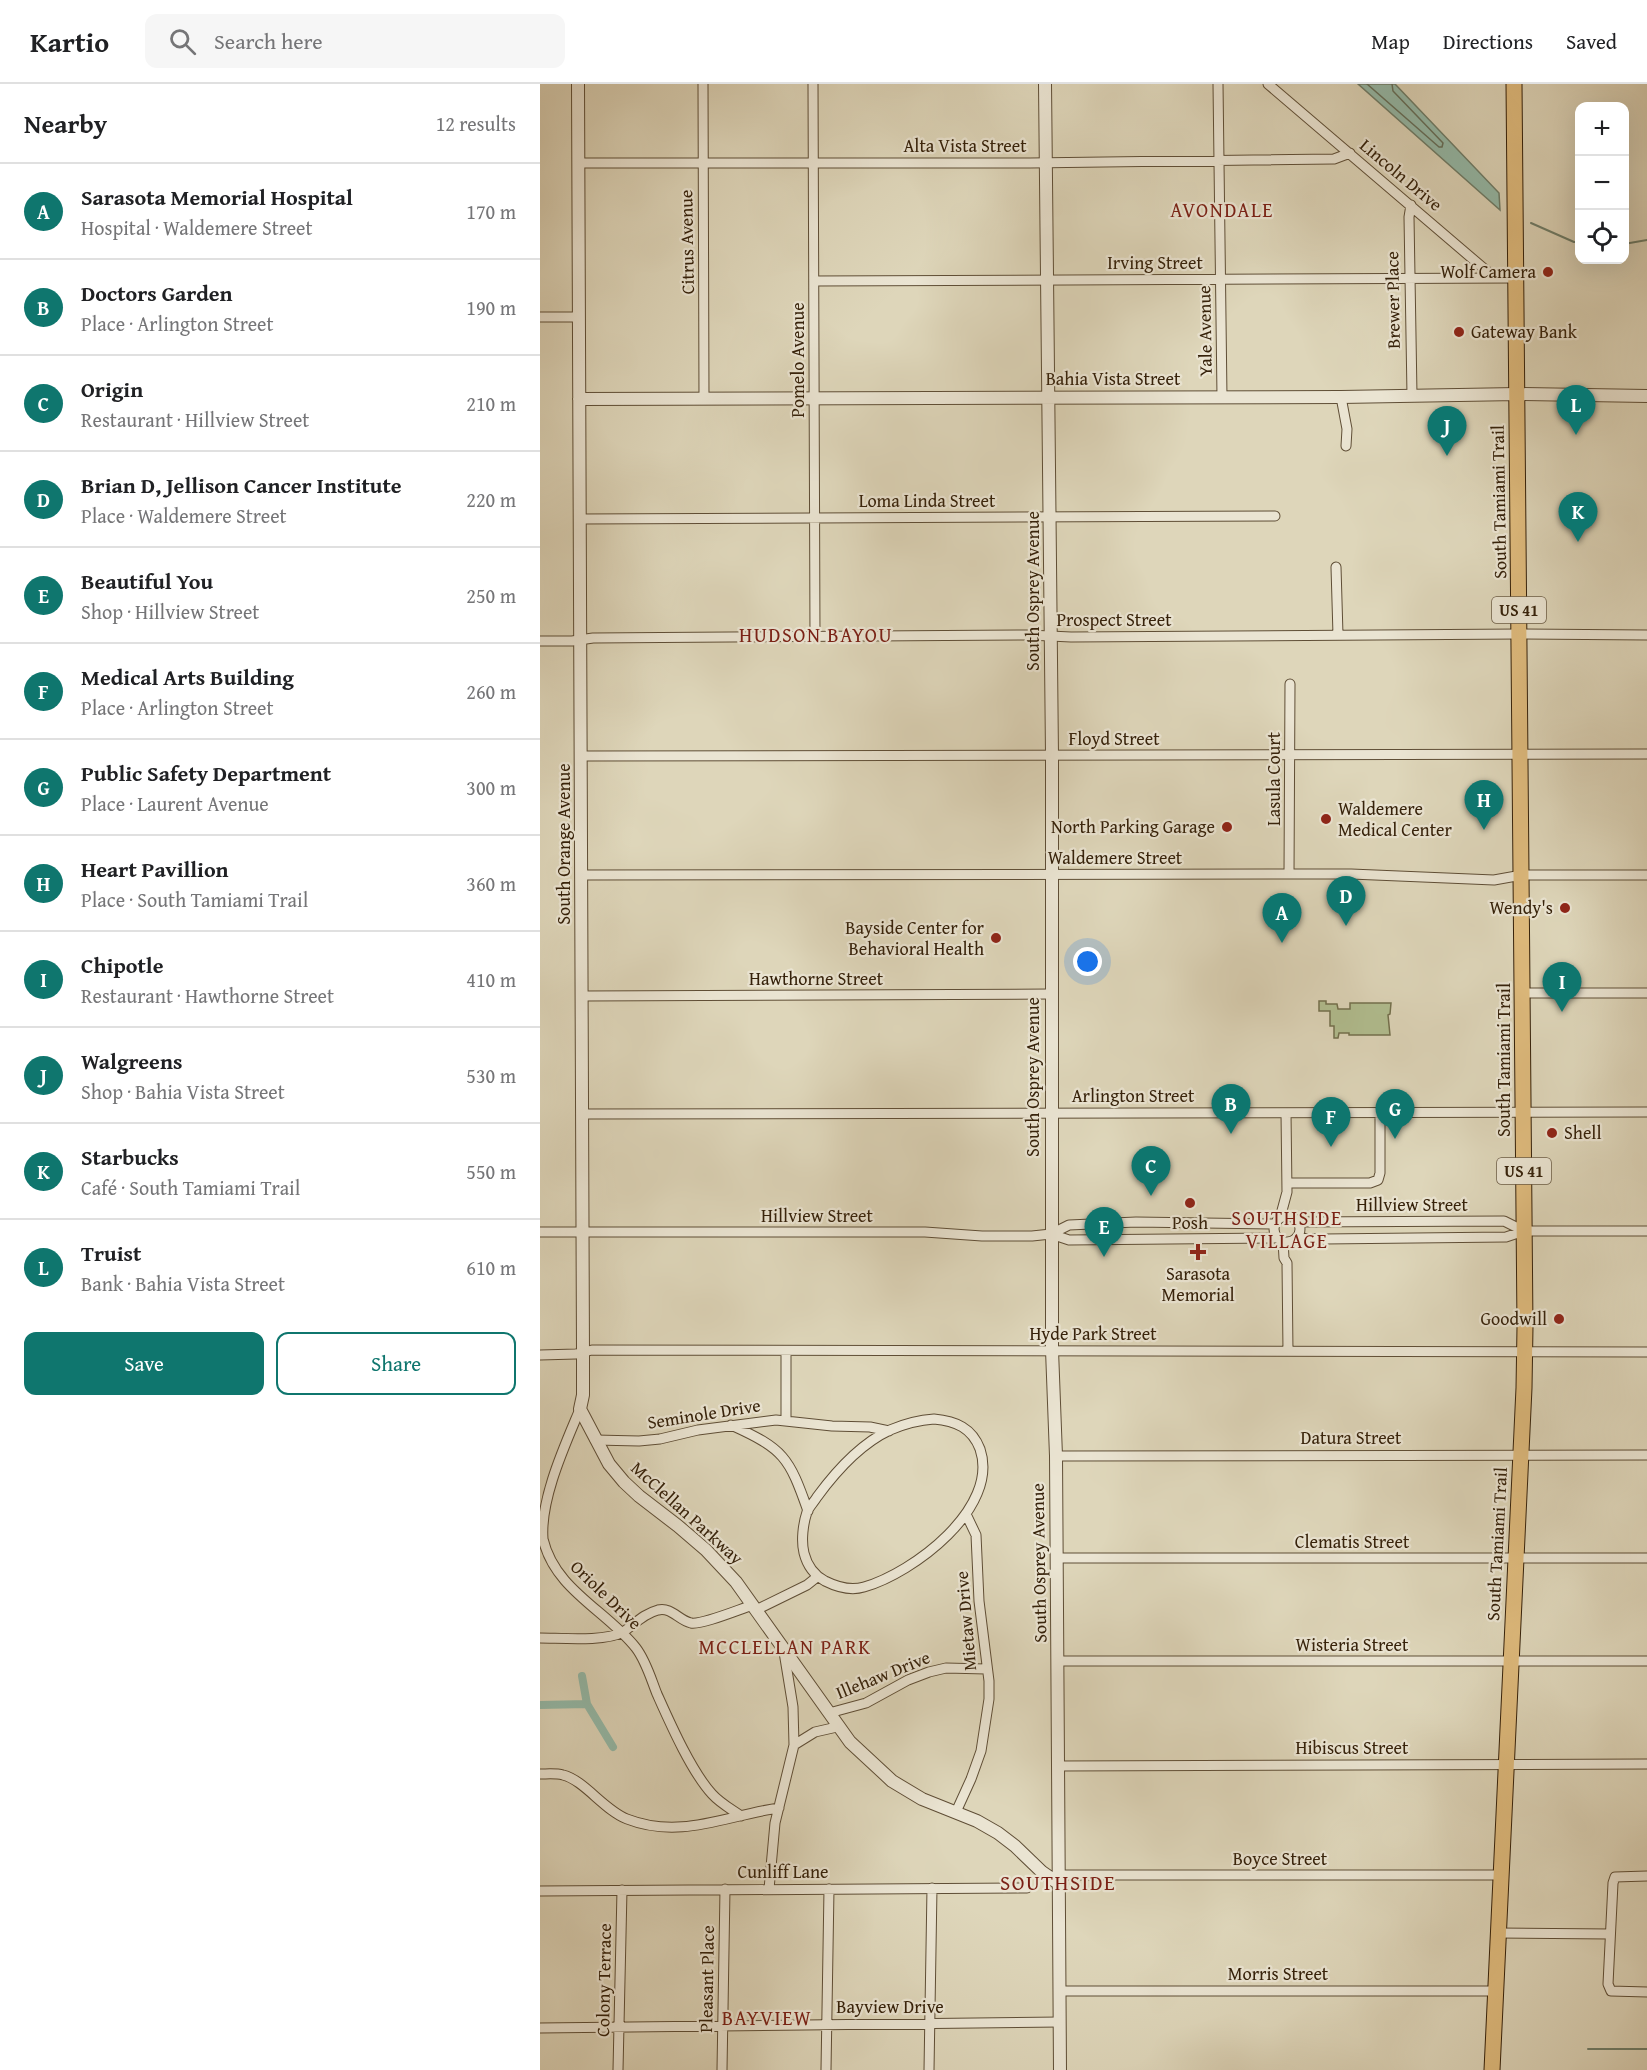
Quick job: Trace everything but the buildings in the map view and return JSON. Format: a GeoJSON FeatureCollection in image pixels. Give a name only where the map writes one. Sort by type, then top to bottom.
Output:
{"type":"FeatureCollection","features":[{"type":"Feature","properties":{"kind":"main road","name":"South Tamiami Trail"},"geometry":{"type":"LineString","coordinates":[[1492,2070],[1525,1352],[1514,84]]}},
{"type":"Feature","properties":{"kind":"street","name":"South Orange Avenue"},"geometry":{"type":"LineString","coordinates":[[578,84],[583,1353]]}},
{"type":"Feature","properties":{"kind":"street","name":"Citrus Avenue"},"geometry":{"type":"LineString","coordinates":[[703,84],[704,399]]}},
{"type":"Feature","properties":{"kind":"street","name":"Pomelo Avenue"},"geometry":{"type":"LineString","coordinates":[[813,84],[815,636]]}},
{"type":"Feature","properties":{"kind":"street","name":"South Osprey Avenue"},"geometry":{"type":"LineString","coordinates":[[1045,84],[1052,755],[1051,1234],[1056,1456],[1060,2070]]}},
{"type":"Feature","properties":{"kind":"street","name":"Yale Avenue"},"geometry":{"type":"LineString","coordinates":[[1218,84],[1222,397]]}},
{"type":"Feature","properties":{"kind":"street","name":"Lincoln Drive"},"geometry":{"type":"LineString","coordinates":[[1268,84],[1496,278]]}},
{"type":"Feature","properties":{"kind":"street","name":"Alta Vista Street"},"geometry":{"type":"LineString","coordinates":[[579,163],[1334,159],[1350,153]]}},
{"type":"Feature","properties":{"kind":"street","name":"Brewer Place"},"geometry":{"type":"LineString","coordinates":[[1411,205],[1409,279],[1412,395]]}},
{"type":"Feature","properties":{"kind":"street","name":"Irving Street"},"geometry":{"type":"LineString","coordinates":[[814,281],[1496,278]]}},
{"type":"Feature","properties":{"kind":"street"},"geometry":{"type":"LineString","coordinates":[[1496,278],[1516,278]]}},
{"type":"Feature","properties":{"kind":"street"},"geometry":{"type":"LineString","coordinates":[[540,317],[579,317]]}},
{"type":"Feature","properties":{"kind":"street","name":"Bahia Vista Street"},"geometry":{"type":"LineString","coordinates":[[579,399],[1341,397],[1517,394],[1647,396]]}},
{"type":"Feature","properties":{"kind":"street"},"geometry":{"type":"LineString","coordinates":[[1341,397],[1347,429],[1346,446]]}},
{"type":"Feature","properties":{"kind":"street","name":"Loma Linda Street"},"geometry":{"type":"LineString","coordinates":[[580,519],[1275,516]]}},
{"type":"Feature","properties":{"kind":"street"},"geometry":{"type":"LineString","coordinates":[[1336,567],[1338,635]]}},
{"type":"Feature","properties":{"kind":"street","name":"Prospect Street"},"geometry":{"type":"LineString","coordinates":[[540,640],[815,636],[1647,635]]}},
{"type":"Feature","properties":{"kind":"street","name":"Lasula Court"},"geometry":{"type":"LineString","coordinates":[[1289,874],[1290,684]]}},
{"type":"Feature","properties":{"kind":"street","name":"Floyd Street"},"geometry":{"type":"LineString","coordinates":[[581,756],[1647,754]]}},
{"type":"Feature","properties":{"kind":"street","name":"Waldemere Street"},"geometry":{"type":"LineString","coordinates":[[582,875],[1360,874],[1494,880],[1522,875],[1647,875]]}},
{"type":"Feature","properties":{"kind":"street"},"geometry":{"type":"LineString","coordinates":[[1523,993],[1647,993]]}},
{"type":"Feature","properties":{"kind":"street","name":"Hawthorne Street"},"geometry":{"type":"LineString","coordinates":[[582,996],[1050,994]]}},
{"type":"Feature","properties":{"kind":"street","name":"Arlington Street"},"geometry":{"type":"LineString","coordinates":[[582,1114],[1647,1112]]}},
{"type":"Feature","properties":{"kind":"street"},"geometry":{"type":"LineString","coordinates":[[1286,1113],[1287,1187],[1300,1230],[1287,1239]]}},
{"type":"Feature","properties":{"kind":"street"},"geometry":{"type":"LineString","coordinates":[[1287,1187],[1374,1182],[1380,1177],[1380,1113]]}},
{"type":"Feature","properties":{"kind":"street"},"geometry":{"type":"LineString","coordinates":[[1287,1187],[1274,1229],[1287,1239],[1290,1257],[1287,1263],[1288,1351]]}},
{"type":"Feature","properties":{"kind":"street","name":"Hillview Street"},"geometry":{"type":"LineString","coordinates":[[540,1232],[925,1232],[982,1236],[1032,1236],[1051,1234],[1069,1225],[1295,1219],[1504,1221],[1524,1231]]}},
{"type":"Feature","properties":{"kind":"street","name":"Hillview Street"},"geometry":{"type":"LineString","coordinates":[[1051,1234],[1068,1240],[1324,1239],[1506,1237],[1524,1231],[1647,1231]]}},
{"type":"Feature","properties":{"kind":"street","name":"Hyde Park Street"},"geometry":{"type":"LineString","coordinates":[[540,1355],[583,1353],[592,1350],[1647,1352]]}},
{"type":"Feature","properties":{"kind":"street"},"geometry":{"type":"LineString","coordinates":[[786,1351],[786,1421]]}},
{"type":"Feature","properties":{"kind":"street"},"geometry":{"type":"LineString","coordinates":[[580,1409],[583,1395],[583,1353]]}},
{"type":"Feature","properties":{"kind":"street","name":"McClellan Parkway"},"geometry":{"type":"LineString","coordinates":[[580,1409],[609,1464],[624,1482],[705,1550],[736,1582],[837,1727],[862,1756],[892,1781],[922,1799],[956,1812],[998,1833],[1042,1872],[1058,1879]]}},
{"type":"Feature","properties":{"kind":"street","name":"Oriole Drive"},"geometry":{"type":"LineString","coordinates":[[580,1409],[554,1469],[541,1514],[543,1540],[557,1572],[570,1587],[621,1633],[639,1654],[670,1723],[705,1784],[720,1801],[741,1816]]}},
{"type":"Feature","properties":{"kind":"street"},"geometry":{"type":"LineString","coordinates":[[934,1419],[960,1425],[970,1431],[977,1443],[984,1467],[980,1487],[966,1514],[931,1551],[904,1569],[862,1588],[833,1585],[817,1576],[807,1563],[803,1548],[808,1511],[826,1485],[847,1462],[889,1431],[907,1424],[934,1419]]}},
{"type":"Feature","properties":{"kind":"street","name":"Seminole Drive"},"geometry":{"type":"LineString","coordinates":[[595,1440],[660,1439],[731,1425],[786,1421],[870,1427],[889,1431]]}},
{"type":"Feature","properties":{"kind":"street"},"geometry":{"type":"LineString","coordinates":[[731,1425],[766,1442],[784,1458],[795,1474],[808,1511]]}},
{"type":"Feature","properties":{"kind":"street","name":"Datura Street"},"geometry":{"type":"LineString","coordinates":[[1056,1456],[1647,1455]]}},
{"type":"Feature","properties":{"kind":"street","name":"Mietaw Drive"},"geometry":{"type":"LineString","coordinates":[[956,1812],[977,1764],[984,1736],[989,1699],[979,1601],[976,1535],[966,1514]]}},
{"type":"Feature","properties":{"kind":"street","name":"Clematis Street"},"geometry":{"type":"LineString","coordinates":[[1056,1558],[1647,1558]]}},
{"type":"Feature","properties":{"kind":"street"},"geometry":{"type":"LineString","coordinates":[[540,1638],[602,1637],[621,1633],[642,1617],[667,1609],[692,1623],[703,1623],[725,1613],[755,1608],[807,1585],[817,1576]]}},
{"type":"Feature","properties":{"kind":"street"},"geometry":{"type":"LineString","coordinates":[[769,1889],[775,1824],[794,1745],[793,1707],[784,1650]]}},
{"type":"Feature","properties":{"kind":"street","name":"Wisteria Street"},"geometry":{"type":"LineString","coordinates":[[1058,1661],[1647,1661]]}},
{"type":"Feature","properties":{"kind":"street","name":"Illehaw Drive"},"geometry":{"type":"LineString","coordinates":[[829,1713],[866,1703],[908,1680],[929,1672],[946,1668],[986,1669]]}},
{"type":"Feature","properties":{"kind":"street","name":"Illehaw Drive"},"geometry":{"type":"LineString","coordinates":[[794,1745],[815,1732],[837,1727]]}},
{"type":"Feature","properties":{"kind":"street","name":"Hibiscus Street"},"geometry":{"type":"LineString","coordinates":[[1058,1766],[1647,1764]]}},
{"type":"Feature","properties":{"kind":"street"},"geometry":{"type":"LineString","coordinates":[[540,1774],[567,1776],[619,1815],[644,1824],[692,1826],[779,1808]]}},
{"type":"Feature","properties":{"kind":"street","name":"Boyce Street"},"geometry":{"type":"LineString","coordinates":[[1058,1879],[1501,1875]]}},
{"type":"Feature","properties":{"kind":"street"},"geometry":{"type":"LineString","coordinates":[[1647,1876],[1614,1877],[1609,1988],[1611,1991],[1618,1992],[1647,1992]]}},
{"type":"Feature","properties":{"kind":"street"},"geometry":{"type":"LineString","coordinates":[[929,2070],[932,1888]]}},
{"type":"Feature","properties":{"kind":"street","name":"Cunliff Lane"},"geometry":{"type":"LineString","coordinates":[[540,1891],[1027,1888]]}},
{"type":"Feature","properties":{"kind":"street","name":"Pleasant Place"},"geometry":{"type":"LineString","coordinates":[[722,2070],[725,1889]]}},
{"type":"Feature","properties":{"kind":"street"},"geometry":{"type":"LineString","coordinates":[[826,2070],[829,1889]]}},
{"type":"Feature","properties":{"kind":"street","name":"Colony Terrace"},"geometry":{"type":"LineString","coordinates":[[618,2070],[622,1890]]}},
{"type":"Feature","properties":{"kind":"street"},"geometry":{"type":"LineString","coordinates":[[1498,1933],[1610,1934]]}},
{"type":"Feature","properties":{"kind":"street","name":"Morris Street"},"geometry":{"type":"LineString","coordinates":[[1060,1991],[1496,1991]]}},
{"type":"Feature","properties":{"kind":"street","name":"Bayview Drive"},"geometry":{"type":"LineString","coordinates":[[540,2028],[1060,2022]]}},
{"type":"Feature","properties":{"kind":"shaded area"},"geometry":{"type":"Polygon","coordinates":[[[1319,1001],[1326,1001],[1326,1004],[1337,1004],[1338,1009],[1350,1009],[1350,1003],[1391,1003],[1388,1015],[1390,1035],[1339,1033],[1338,1038],[1334,1038],[1334,1026],[1330,1026],[1330,1011],[1319,1011],[1319,1001]]]}},
{"type":"Feature","properties":{"kind":"water"},"geometry":{"type":"Polygon","coordinates":[[[1358,84],[1395,84],[1499,193],[1500,210],[1358,84]]]}},
{"type":"Feature","properties":{"kind":"waterway"},"geometry":{"type":"LineString","coordinates":[[1531,223],[1575,242]]}},
{"type":"Feature","properties":{"kind":"waterway"},"geometry":{"type":"LineString","coordinates":[[1629,243],[1647,240]]}},
{"type":"Feature","properties":{"kind":"waterway"},"geometry":{"type":"LineString","coordinates":[[582,1676],[587,1704],[613,1747]]}},
{"type":"Feature","properties":{"kind":"waterway"},"geometry":{"type":"LineString","coordinates":[[540,1705],[587,1704]]}},
{"type":"Feature","properties":{"kind":"waterway"},"geometry":{"type":"LineString","coordinates":[[1588,2049],[1647,2049]]}},
{"type":"Feature","properties":{"kind":"place","name":"Wolf Camera"},"geometry":{"type":"Point","coordinates":[1548,272]}},
{"type":"Feature","properties":{"kind":"place","name":"Gateway Bank"},"geometry":{"type":"Point","coordinates":[1459,332]}},
{"type":"Feature","properties":{"kind":"place","name":"Truist"},"geometry":{"type":"Point","coordinates":[1576,435]}},
{"type":"Feature","properties":{"kind":"place","name":"Walgreens"},"geometry":{"type":"Point","coordinates":[1447,456]}},
{"type":"Feature","properties":{"kind":"place","name":"Starbucks"},"geometry":{"type":"Point","coordinates":[1578,542]}},
{"type":"Feature","properties":{"kind":"place","name":"Waldemere Medical Center"},"geometry":{"type":"Point","coordinates":[1326,819]}},
{"type":"Feature","properties":{"kind":"place","name":"North Parking Garage"},"geometry":{"type":"Point","coordinates":[1227,827]}},
{"type":"Feature","properties":{"kind":"place","name":"Heart Pavillion"},"geometry":{"type":"Point","coordinates":[1484,830]}},
{"type":"Feature","properties":{"kind":"place","name":"Wendy's"},"geometry":{"type":"Point","coordinates":[1565,908]}},
{"type":"Feature","properties":{"kind":"place","name":"Brian D, Jellison Cancer Institute"},"geometry":{"type":"Point","coordinates":[1346,926]}},
{"type":"Feature","properties":{"kind":"place","name":"Bayside Center for Behavioral Health"},"geometry":{"type":"Point","coordinates":[996,938]}},
{"type":"Feature","properties":{"kind":"place","name":"Sarasota Memorial Hospital"},"geometry":{"type":"Point","coordinates":[1282,943]}},
{"type":"Feature","properties":{"kind":"place","name":"Chipotle"},"geometry":{"type":"Point","coordinates":[1562,1012]}},
{"type":"Feature","properties":{"kind":"place","name":"Shell"},"geometry":{"type":"Point","coordinates":[1552,1133]}},
{"type":"Feature","properties":{"kind":"place","name":"Doctors Garden"},"geometry":{"type":"Point","coordinates":[1231,1134]}},
{"type":"Feature","properties":{"kind":"place","name":"Public Safety Department"},"geometry":{"type":"Point","coordinates":[1395,1139]}},
{"type":"Feature","properties":{"kind":"place","name":"Medical Arts Building"},"geometry":{"type":"Point","coordinates":[1331,1147]}},
{"type":"Feature","properties":{"kind":"place","name":"Origin"},"geometry":{"type":"Point","coordinates":[1151,1196]}},
{"type":"Feature","properties":{"kind":"place","name":"Posh"},"geometry":{"type":"Point","coordinates":[1190,1203]}},
{"type":"Feature","properties":{"kind":"place","name":"Sarasota Memorial"},"geometry":{"type":"Point","coordinates":[1198,1252]}},
{"type":"Feature","properties":{"kind":"place","name":"Beautiful You"},"geometry":{"type":"Point","coordinates":[1104,1257]}},
{"type":"Feature","properties":{"kind":"place","name":"Goodwill"},"geometry":{"type":"Point","coordinates":[1559,1319]}},
{"type":"Feature","properties":{"kind":"district","name":"AVONDALE"},"geometry":{"type":"Point","coordinates":[1222,210]}},
{"type":"Feature","properties":{"kind":"district","name":"HUDSON BAYOU"},"geometry":{"type":"Point","coordinates":[816,635]}},
{"type":"Feature","properties":{"kind":"district","name":"SOUTHSIDE VILLAGE"},"geometry":{"type":"Point","coordinates":[1287,1230]}},
{"type":"Feature","properties":{"kind":"district","name":"MCCLELLAN PARK"},"geometry":{"type":"Point","coordinates":[785,1647]}},
{"type":"Feature","properties":{"kind":"district","name":"SOUTHSIDE"},"geometry":{"type":"Point","coordinates":[1058,1883]}},
{"type":"Feature","properties":{"kind":"district","name":"BAYVIEW"},"geometry":{"type":"Point","coordinates":[767,2018]}}]}
